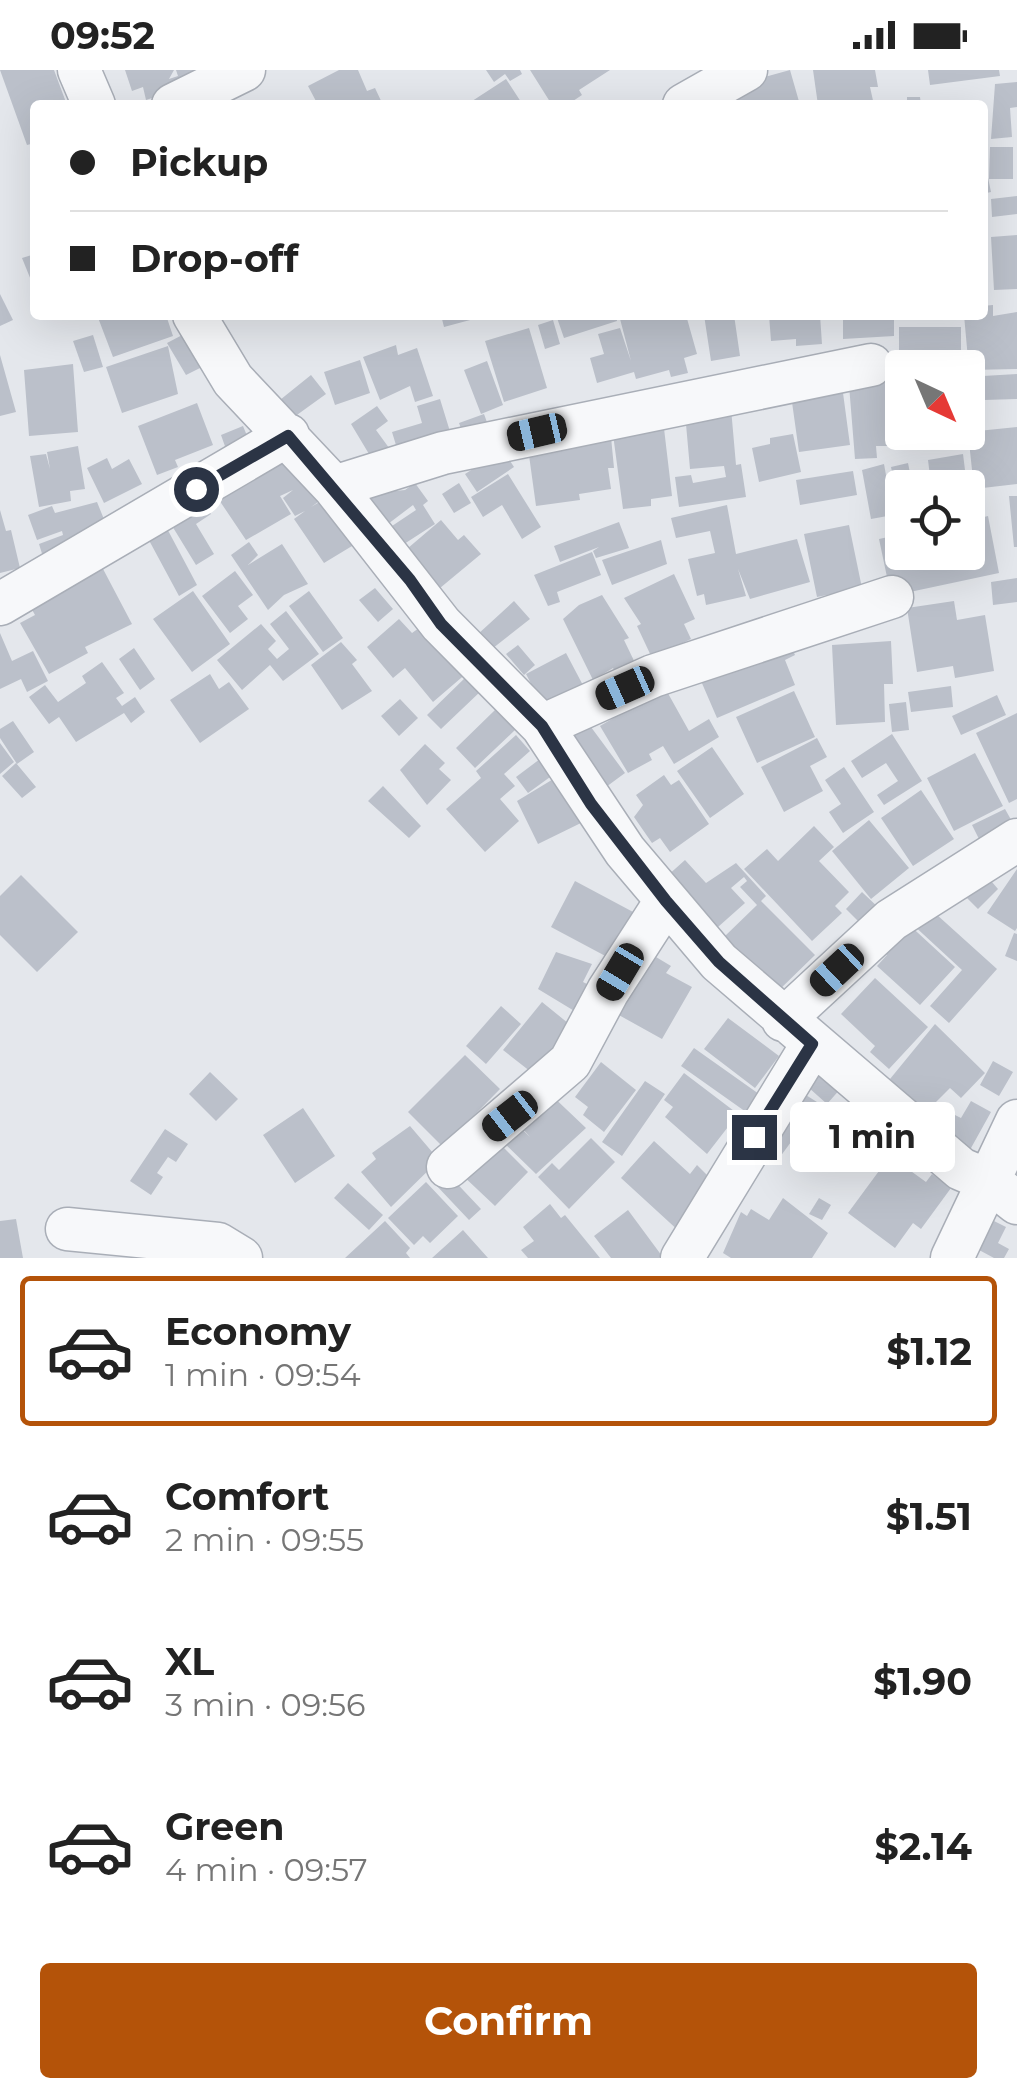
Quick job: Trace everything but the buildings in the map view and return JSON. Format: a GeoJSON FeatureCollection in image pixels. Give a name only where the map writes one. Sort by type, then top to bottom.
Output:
{"type":"FeatureCollection","features":[{"type":"Feature","properties":{"kind":"street"},"geometry":{"type":"LineString","coordinates":[[79,70],[92,100]]}},
{"type":"Feature","properties":{"kind":"street"},"geometry":{"type":"LineString","coordinates":[[183,100],[244,70]]}},
{"type":"Feature","properties":{"kind":"street"},"geometry":{"type":"LineString","coordinates":[[693,100],[746,70]]}},
{"type":"Feature","properties":{"kind":"street"},"geometry":{"type":"LineString","coordinates":[[197,320],[233,380],[334,487],[441,624],[542,726],[591,804],[719,962],[961,1169],[1003,1192]]}},
{"type":"Feature","properties":{"kind":"street"},"geometry":{"type":"LineString","coordinates":[[334,487],[443,453],[871,365]]}},
{"type":"Feature","properties":{"kind":"street"},"geometry":{"type":"LineString","coordinates":[[0,604],[288,436]]}},
{"type":"Feature","properties":{"kind":"street"},"geometry":{"type":"LineString","coordinates":[[542,726],[653,676],[892,597]]}},
{"type":"Feature","properties":{"kind":"street"},"geometry":{"type":"LineString","coordinates":[[682,1258],[797,1032],[891,920],[1017,840]]}},
{"type":"Feature","properties":{"kind":"street"},"geometry":{"type":"LineString","coordinates":[[448,1167],[570,1062],[608,991],[666,901]]}},
{"type":"Feature","properties":{"kind":"street"},"geometry":{"type":"LineString","coordinates":[[952,1258],[1003,1192],[1017,1121]]}},
{"type":"Feature","properties":{"kind":"street"},"geometry":{"type":"LineString","coordinates":[[67,1230],[218,1244],[241,1258]]}},
{"type":"Feature","properties":{"kind":"route"},"geometry":{"type":"LineString","coordinates":[[196,489],[250,454],[288,436],[410,580],[441,624],[542,726],[591,804],[666,901],[719,962],[812,1044],[754,1137]]}}]}
